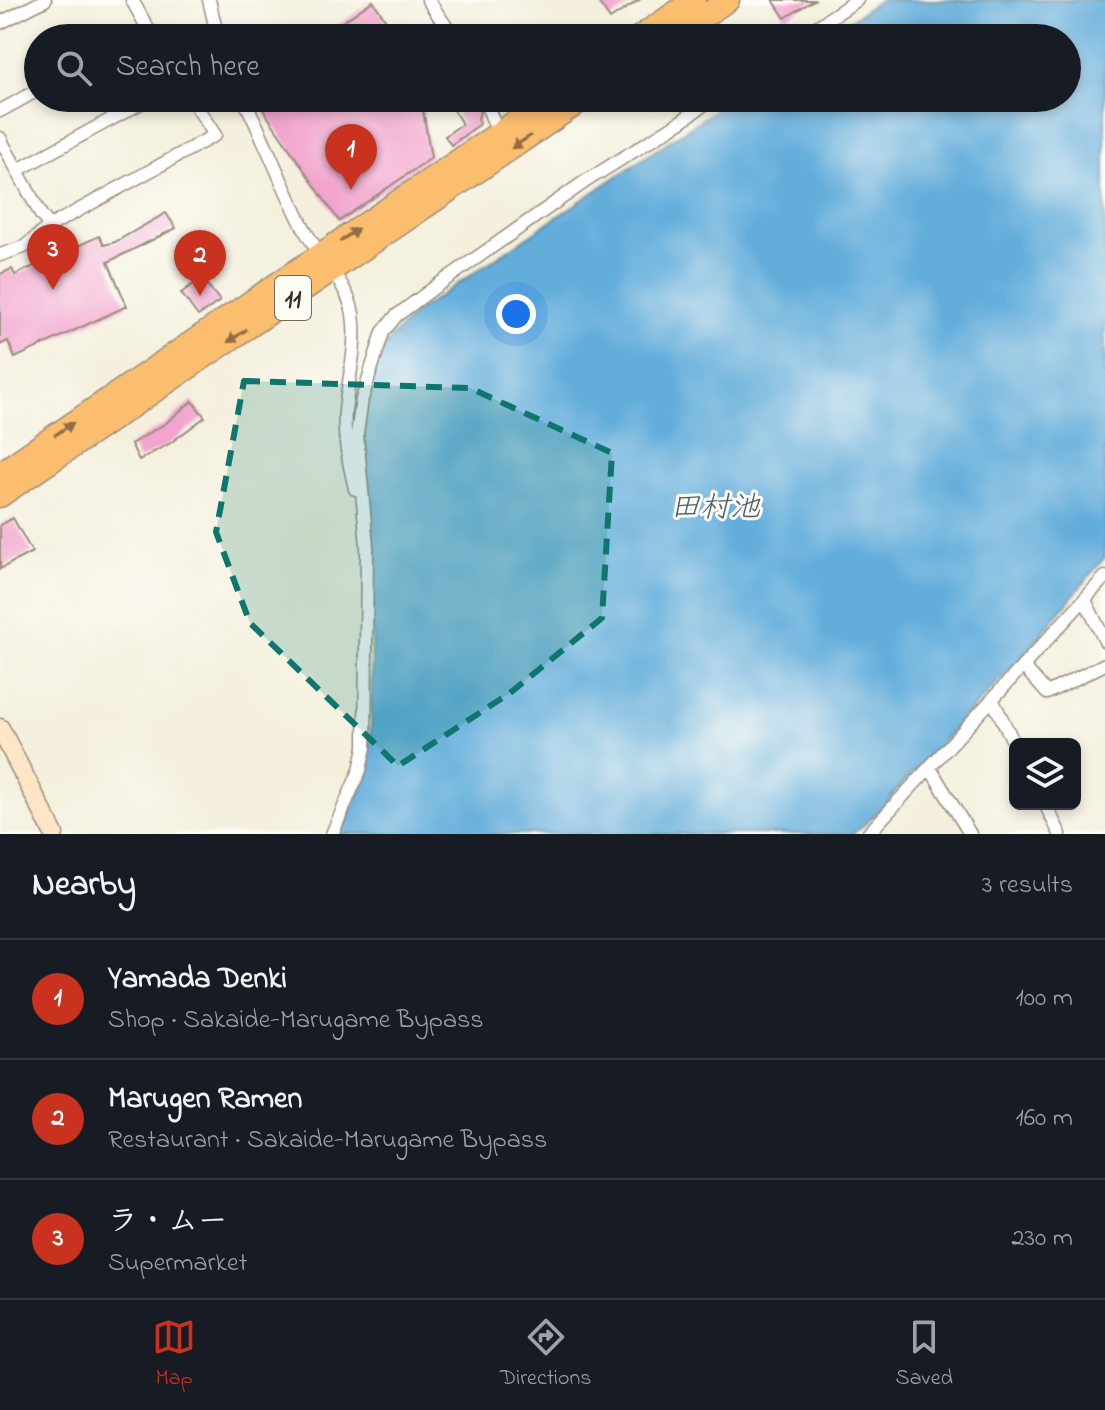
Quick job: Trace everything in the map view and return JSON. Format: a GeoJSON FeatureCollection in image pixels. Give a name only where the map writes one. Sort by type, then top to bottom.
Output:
{"type":"FeatureCollection","features":[{"type":"Feature","properties":{"kind":"highway"},"geometry":{"type":"LineString","coordinates":[[693,24],[728,0]]}},
{"type":"Feature","properties":{"kind":"highway"},"geometry":{"type":"LineString","coordinates":[[656,24],[684,3]]}},
{"type":"Feature","properties":{"kind":"highway","name":"11"},"geometry":{"type":"LineString","coordinates":[[0,496],[325,264],[529,112]]}},
{"type":"Feature","properties":{"kind":"highway","name":"11"},"geometry":{"type":"LineString","coordinates":[[0,473],[563,112]]}},
{"type":"Feature","properties":{"kind":"main road"},"geometry":{"type":"LineString","coordinates":[[0,728],[54,834]]}},
{"type":"Feature","properties":{"kind":"street"},"geometry":{"type":"LineString","coordinates":[[0,23],[45,0]]}},
{"type":"Feature","properties":{"kind":"street"},"geometry":{"type":"LineString","coordinates":[[132,0],[145,24]]}},
{"type":"Feature","properties":{"kind":"street"},"geometry":{"type":"LineString","coordinates":[[209,0],[215,24]]}},
{"type":"Feature","properties":{"kind":"street"},"geometry":{"type":"LineString","coordinates":[[428,0],[444,24]]}},
{"type":"Feature","properties":{"kind":"street"},"geometry":{"type":"LineString","coordinates":[[821,24],[857,0]]}},
{"type":"Feature","properties":{"kind":"street"},"geometry":{"type":"LineString","coordinates":[[0,111],[24,98]]}},
{"type":"Feature","properties":{"kind":"street"},"geometry":{"type":"LineString","coordinates":[[18,170],[124,112]]}},
{"type":"Feature","properties":{"kind":"street"},"geometry":{"type":"LineString","coordinates":[[0,255],[24,247],[50,226],[215,135],[200,112]]}},
{"type":"Feature","properties":{"kind":"street"},"geometry":{"type":"LineString","coordinates":[[250,112],[292,205],[325,264],[345,291],[353,315],[354,344],[344,416],[345,441],[356,492],[363,504]]}},
{"type":"Feature","properties":{"kind":"street"},"geometry":{"type":"LineString","coordinates":[[490,112],[498,133]]}},
{"type":"Feature","properties":{"kind":"street"},"geometry":{"type":"LineString","coordinates":[[332,834],[360,770],[365,747],[367,547],[357,434],[362,399],[383,332],[396,316],[583,183],[694,112]]}},
{"type":"Feature","properties":{"kind":"street"},"geometry":{"type":"LineString","coordinates":[[0,138],[50,226]]}},
{"type":"Feature","properties":{"kind":"street"},"geometry":{"type":"LineString","coordinates":[[868,834],[1105,577]]}},
{"type":"Feature","properties":{"kind":"street"},"geometry":{"type":"LineString","coordinates":[[1085,600],[1105,641]]}},
{"type":"Feature","properties":{"kind":"street"},"geometry":{"type":"LineString","coordinates":[[1024,667],[1047,693],[1105,664]]}},
{"type":"Feature","properties":{"kind":"street"},"geometry":{"type":"LineString","coordinates":[[993,701],[1012,738]]}},
{"type":"Feature","properties":{"kind":"street"},"geometry":{"type":"LineString","coordinates":[[930,768],[970,834]]}},
{"type":"Feature","properties":{"kind":"street"},"geometry":{"type":"LineString","coordinates":[[1048,810],[1060,834]]}},
{"type":"Feature","properties":{"kind":"highlighted area"},"geometry":{"type":"Polygon","coordinates":[[[244,381],[470,388],[612,453],[602,618],[510,693],[398,766],[250,623],[216,532],[244,381]]]}},
{"type":"Feature","properties":{"kind":"water","name":"田村池"},"geometry":{"type":"Polygon","coordinates":[[[880,0],[1105,0],[1105,557],[1030,648],[885,806],[853,834],[339,834],[357,798],[367,766],[371,731],[373,551],[363,455],[363,410],[371,370],[392,337],[416,312],[712,112],[1081,112],[1081,24],[844,24],[880,0]]]}},
{"type":"Feature","properties":{"kind":"building"},"geometry":{"type":"Polygon","coordinates":[[[597,0],[639,0],[610,19],[597,0]]]}},
{"type":"Feature","properties":{"kind":"building"},"geometry":{"type":"Polygon","coordinates":[[[773,0],[814,0],[785,18],[773,0]]]}},
{"type":"Feature","properties":{"kind":"building"},"geometry":{"type":"Polygon","coordinates":[[[373,1],[388,24],[339,24],[373,1]]]}},
{"type":"Feature","properties":{"kind":"building"},"geometry":{"type":"Polygon","coordinates":[[[265,112],[423,112],[431,158],[339,221],[265,112]]]}},
{"type":"Feature","properties":{"kind":"building"},"geometry":{"type":"Polygon","coordinates":[[[455,112],[480,112],[480,124],[451,145],[445,136],[462,124],[455,112]]]}},
{"type":"Feature","properties":{"kind":"building"},"geometry":{"type":"Polygon","coordinates":[[[166,213],[176,228],[108,262],[127,306],[15,358],[8,341],[0,345],[0,274],[12,269],[15,275],[99,236],[104,245],[115,242],[166,213]]]}},
{"type":"Feature","properties":{"kind":"building"},"geometry":{"type":"Polygon","coordinates":[[[202,278],[220,301],[198,316],[181,293],[202,278]]]}},
{"type":"Feature","properties":{"kind":"building"},"geometry":{"type":"Polygon","coordinates":[[[192,401],[205,417],[169,444],[139,460],[131,444],[166,423],[192,401]]]}},
{"type":"Feature","properties":{"kind":"building"},"geometry":{"type":"Polygon","coordinates":[[[13,518],[32,552],[0,569],[0,525],[13,518]]]}},
{"type":"Feature","properties":{"kind":"place","name":"Yamada Denki"},"geometry":{"type":"Point","coordinates":[351,190]}},
{"type":"Feature","properties":{"kind":"place","name":"ラ・ムー"},"geometry":{"type":"Point","coordinates":[53,290]}},
{"type":"Feature","properties":{"kind":"place","name":"Marugen Ramen"},"geometry":{"type":"Point","coordinates":[200,296]}}]}
